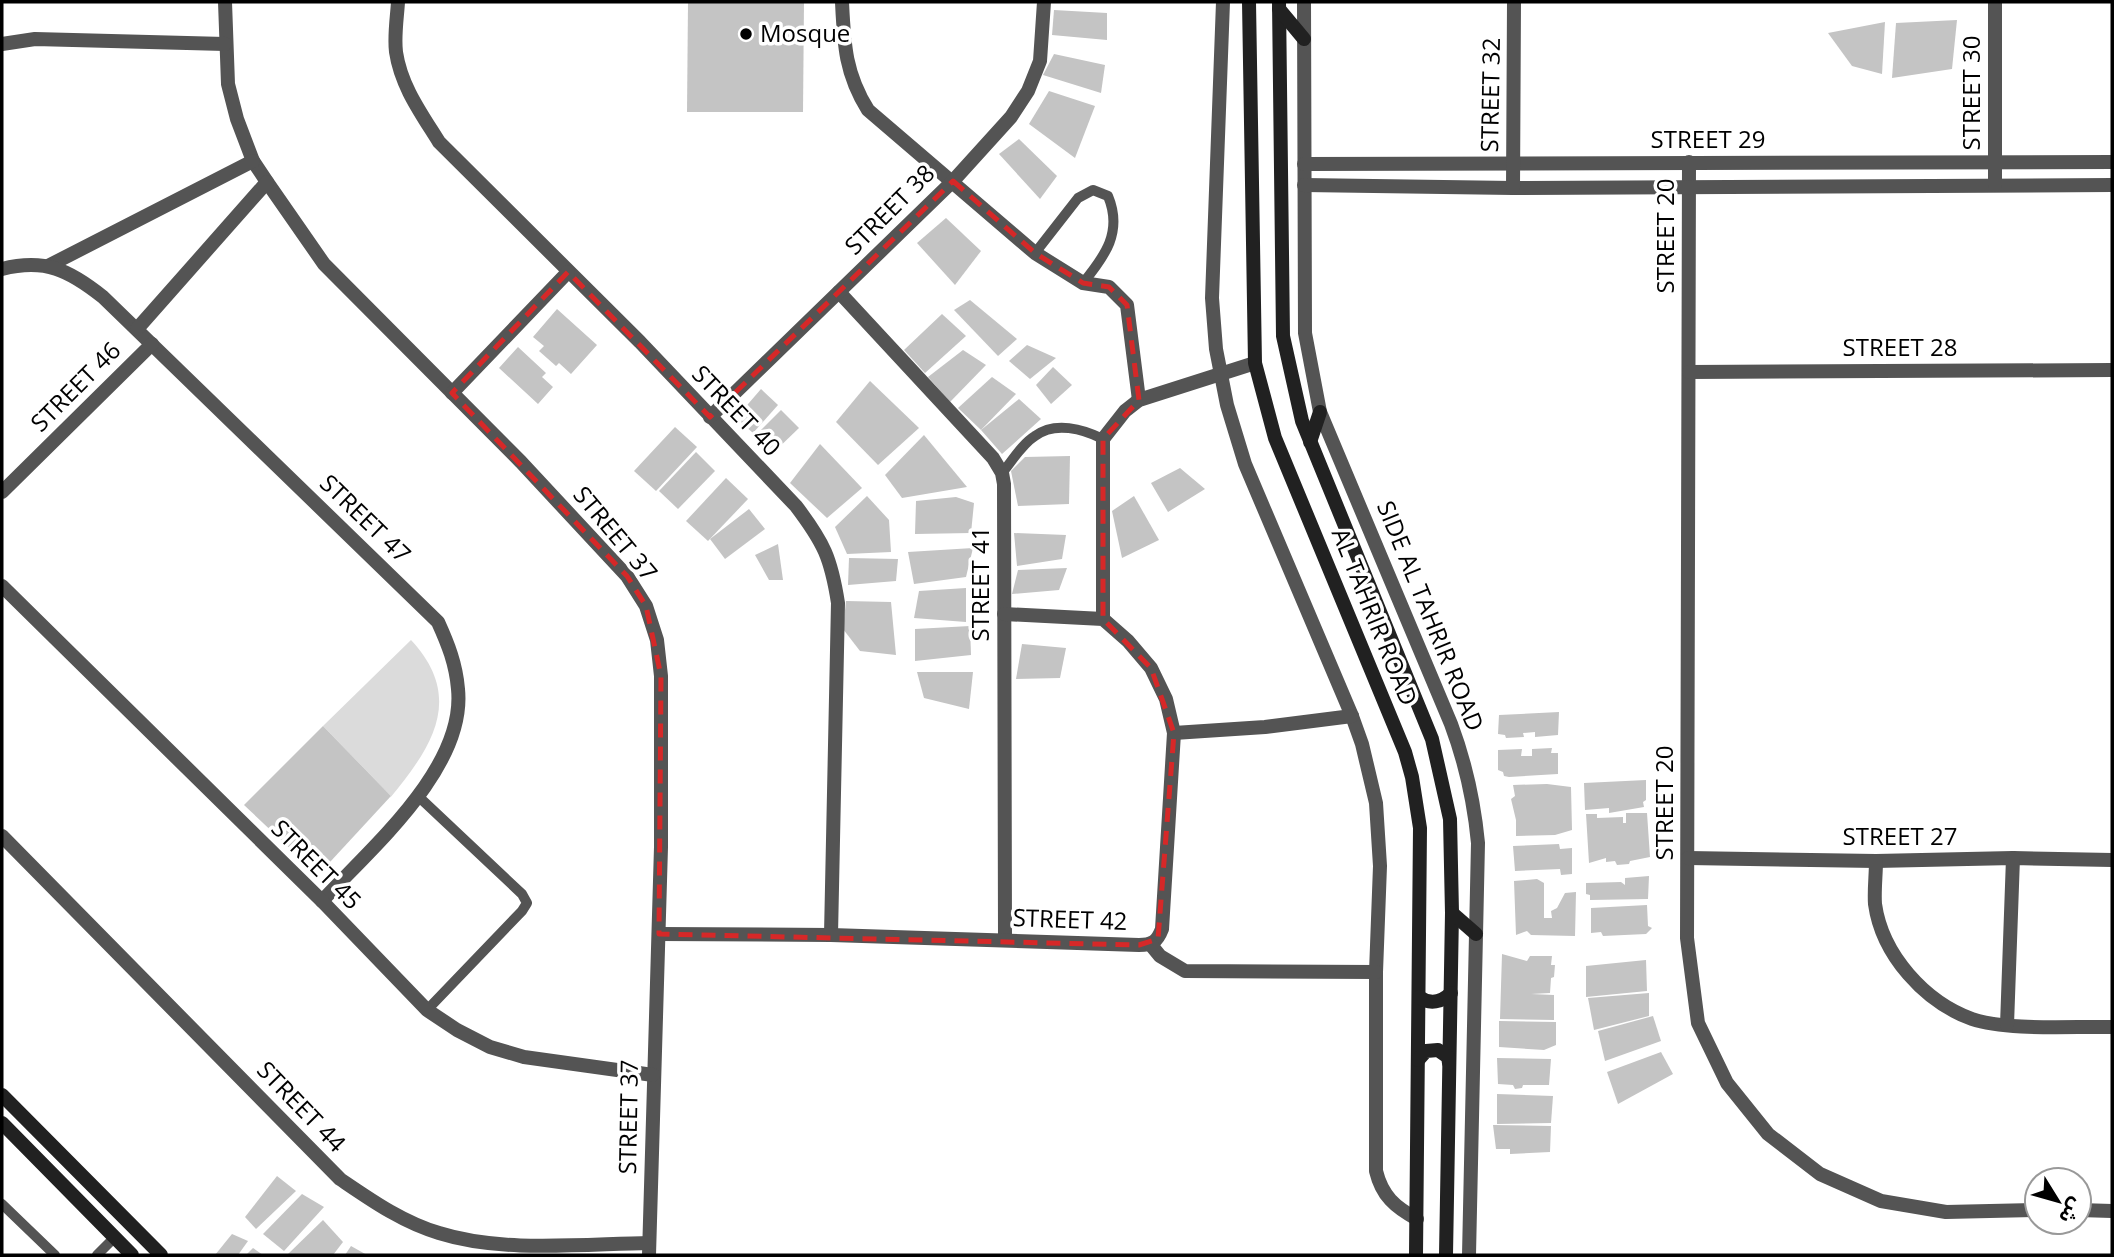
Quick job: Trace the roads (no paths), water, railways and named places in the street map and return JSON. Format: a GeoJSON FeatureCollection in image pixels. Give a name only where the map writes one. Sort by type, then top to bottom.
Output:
{"type":"FeatureCollection","features":[{"type":"Feature","properties":{"kind":"street","name":"STREET 37"},"geometry":{"type":"LineString","coordinates":[[225,2],[225,44],[231,96],[237,120],[253,161],[324,264],[521,461],[627,576],[646,606],[657,640],[661,676],[659,934],[649,1249]]}},
{"type":"Feature","properties":{"kind":"street","name":"STREET 40"},"geometry":{"type":"LineString","coordinates":[[398,2],[396,50],[402,80],[439,142],[640,342],[796,506],[818,535],[833,568],[838,603],[831,935]]}},
{"type":"Feature","properties":{"kind":"street"},"geometry":{"type":"LineString","coordinates":[[842,2],[847,66],[855,89],[868,110],[1035,253],[1083,283],[1109,287],[1127,305],[1139,400]]}},
{"type":"Feature","properties":{"kind":"street","name":"STREET 38"},"geometry":{"type":"LineString","coordinates":[[710,417],[953,181],[1011,117],[1028,91],[1040,61],[1044,2]]}},
{"type":"Feature","properties":{"kind":"street"},"geometry":{"type":"LineString","coordinates":[[1223,2],[1212,298],[1220,374],[1245,464],[1352,716],[1370,772],[1379,835],[1376,1171],[1378,1182],[1390,1201],[1417,1219]]}},
{"type":"Feature","properties":{"kind":"street","name":"AL TAHRIR ROAD"},"geometry":{"type":"LineString","coordinates":[[1249,2],[1255,363],[1275,438],[1400,740],[1412,777],[1420,828],[1416,1255]]}},
{"type":"Feature","properties":{"kind":"street","name":"SIDE AL TAHRIR ROAD"},"geometry":{"type":"LineString","coordinates":[[1304,2],[1305,333],[1320,412],[1431,674],[1465,762],[1474,802],[1478,843],[1469,1255]]}},
{"type":"Feature","properties":{"kind":"street","name":"STREET 32"},"geometry":{"type":"LineString","coordinates":[[1513,188],[1514,2]]}},
{"type":"Feature","properties":{"kind":"street","name":"STREET 30"},"geometry":{"type":"LineString","coordinates":[[1995,2],[1995,185]]}},
{"type":"Feature","properties":{"kind":"street"},"geometry":{"type":"LineString","coordinates":[[1279,6],[1304,39]]}},
{"type":"Feature","properties":{"kind":"street","name":"AL TAHRIR ROAD"},"geometry":{"type":"LineString","coordinates":[[1279,6],[1283,336],[1292,383],[1301,421],[1432,739],[1450,819],[1452,913],[1446,1255]]}},
{"type":"Feature","properties":{"kind":"street"},"geometry":{"type":"LineString","coordinates":[[2,44],[35,39],[225,44]]}},
{"type":"Feature","properties":{"kind":"street"},"geometry":{"type":"LineString","coordinates":[[48,265],[253,161]]}},
{"type":"Feature","properties":{"kind":"street","name":"STREET 20"},"geometry":{"type":"LineString","coordinates":[[1689,162],[1687,938],[1699,1023],[1727,1083],[1768,1134],[1820,1174],[1881,1200],[1945,1212],[2023,1210]]}},
{"type":"Feature","properties":{"kind":"street","name":"STREET 29"},"geometry":{"type":"LineString","coordinates":[[1304,164],[2112,162]]}},
{"type":"Feature","properties":{"kind":"street"},"geometry":{"type":"LineString","coordinates":[[137,329],[267,182]]}},
{"type":"Feature","properties":{"kind":"street","name":"STREET 29"},"geometry":{"type":"LineString","coordinates":[[1304,185],[1513,188],[2112,185]]}},
{"type":"Feature","properties":{"kind":"street","name":"STREET 47"},"geometry":{"type":"LineString","coordinates":[[2,269],[20,264],[48,265],[78,277],[137,329],[438,622],[453,655],[459,692],[454,728],[441,762],[419,797],[322,901]]}},
{"type":"Feature","properties":{"kind":"street"},"geometry":{"type":"LineString","coordinates":[[452,393],[568,272]]}},
{"type":"Feature","properties":{"kind":"street"},"geometry":{"type":"LineString","coordinates":[[839,292],[993,458],[1002,473]]}},
{"type":"Feature","properties":{"kind":"street","name":"STREET 46"},"geometry":{"type":"LineString","coordinates":[[2,492],[152,344]]}},
{"type":"Feature","properties":{"kind":"street"},"geometry":{"type":"LineString","coordinates":[[1004,614],[1103,619],[1103,439],[1125,411],[1139,400],[1255,363]]}},
{"type":"Feature","properties":{"kind":"street","name":"STREET 28"},"geometry":{"type":"LineString","coordinates":[[1689,372],[2112,370]]}},
{"type":"Feature","properties":{"kind":"street"},"geometry":{"type":"LineString","coordinates":[[1310,442],[1320,412]]}},
{"type":"Feature","properties":{"kind":"street","name":"STREET 41"},"geometry":{"type":"LineString","coordinates":[[1002,473],[1005,940]]}},
{"type":"Feature","properties":{"kind":"street","name":"STREET 45"},"geometry":{"type":"LineString","coordinates":[[2,586],[322,901],[428,1010],[489,1047],[524,1057],[653,1074]]}},
{"type":"Feature","properties":{"kind":"street","name":"STREET 42"},"geometry":{"type":"LineString","coordinates":[[659,934],[831,935],[1150,945],[1158,939],[1162,929],[1174,733],[1166,699],[1150,668],[1128,641],[1103,619]]}},
{"type":"Feature","properties":{"kind":"street"},"geometry":{"type":"LineString","coordinates":[[1174,733],[1352,716]]}},
{"type":"Feature","properties":{"kind":"street","name":"STREET 44"},"geometry":{"type":"LineString","coordinates":[[2,836],[340,1179],[387,1211],[439,1233],[495,1245],[649,1249]]}},
{"type":"Feature","properties":{"kind":"street","name":"STREET 27"},"geometry":{"type":"LineString","coordinates":[[1688,858],[1876,861],[2012,858],[2112,860]]}},
{"type":"Feature","properties":{"kind":"street"},"geometry":{"type":"LineString","coordinates":[[2007,1025],[2012,858]]}},
{"type":"Feature","properties":{"kind":"street"},"geometry":{"type":"LineString","coordinates":[[1876,861],[1875,905],[1888,942],[1909,975],[1938,1002],[1973,1019],[2007,1025],[2112,1027]]}},
{"type":"Feature","properties":{"kind":"street"},"geometry":{"type":"LineString","coordinates":[[1452,913],[1476,934]]}},
{"type":"Feature","properties":{"kind":"street"},"geometry":{"type":"LineString","coordinates":[[1150,945],[1160,956],[1185,971],[1376,972]]}},
{"type":"Feature","properties":{"kind":"street"},"geometry":{"type":"LineString","coordinates":[[1419,997],[1436,1002],[1451,993]]}},
{"type":"Feature","properties":{"kind":"street"},"geometry":{"type":"LineString","coordinates":[[1418,1060],[1426,1051],[1438,1049],[1448,1057],[1450,1064]]}},
{"type":"Feature","properties":{"kind":"street"},"geometry":{"type":"LineString","coordinates":[[2,1095],[161,1255]]}},
{"type":"Feature","properties":{"kind":"street"},"geometry":{"type":"LineString","coordinates":[[2,1123],[132,1255]]}},
{"type":"Feature","properties":{"kind":"street"},"geometry":{"type":"LineString","coordinates":[[2093,1210],[2112,1211]]}},
{"type":"Feature","properties":{"kind":"lane"},"geometry":{"type":"LineString","coordinates":[[1035,253],[1078,198],[1093,190],[1108,196],[1114,211],[1112,236],[1103,259],[1083,283]]}},
{"type":"Feature","properties":{"kind":"lane"},"geometry":{"type":"LineString","coordinates":[[1002,473],[1035,435],[1052,429],[1087,431],[1103,439]]}},
{"type":"Feature","properties":{"kind":"lane"},"geometry":{"type":"LineString","coordinates":[[419,797],[523,894],[527,903],[428,1010]]}},
{"type":"Feature","properties":{"kind":"lane"},"geometry":{"type":"LineString","coordinates":[[2,1204],[55,1255]]}},
{"type":"Feature","properties":{"kind":"lane"},"geometry":{"type":"LineString","coordinates":[[97,1255],[115,1237]]}},
{"type":"Feature","properties":{"kind":"place","name":"Mosque"},"geometry":{"type":"Point","coordinates":[746,34]}}]}
